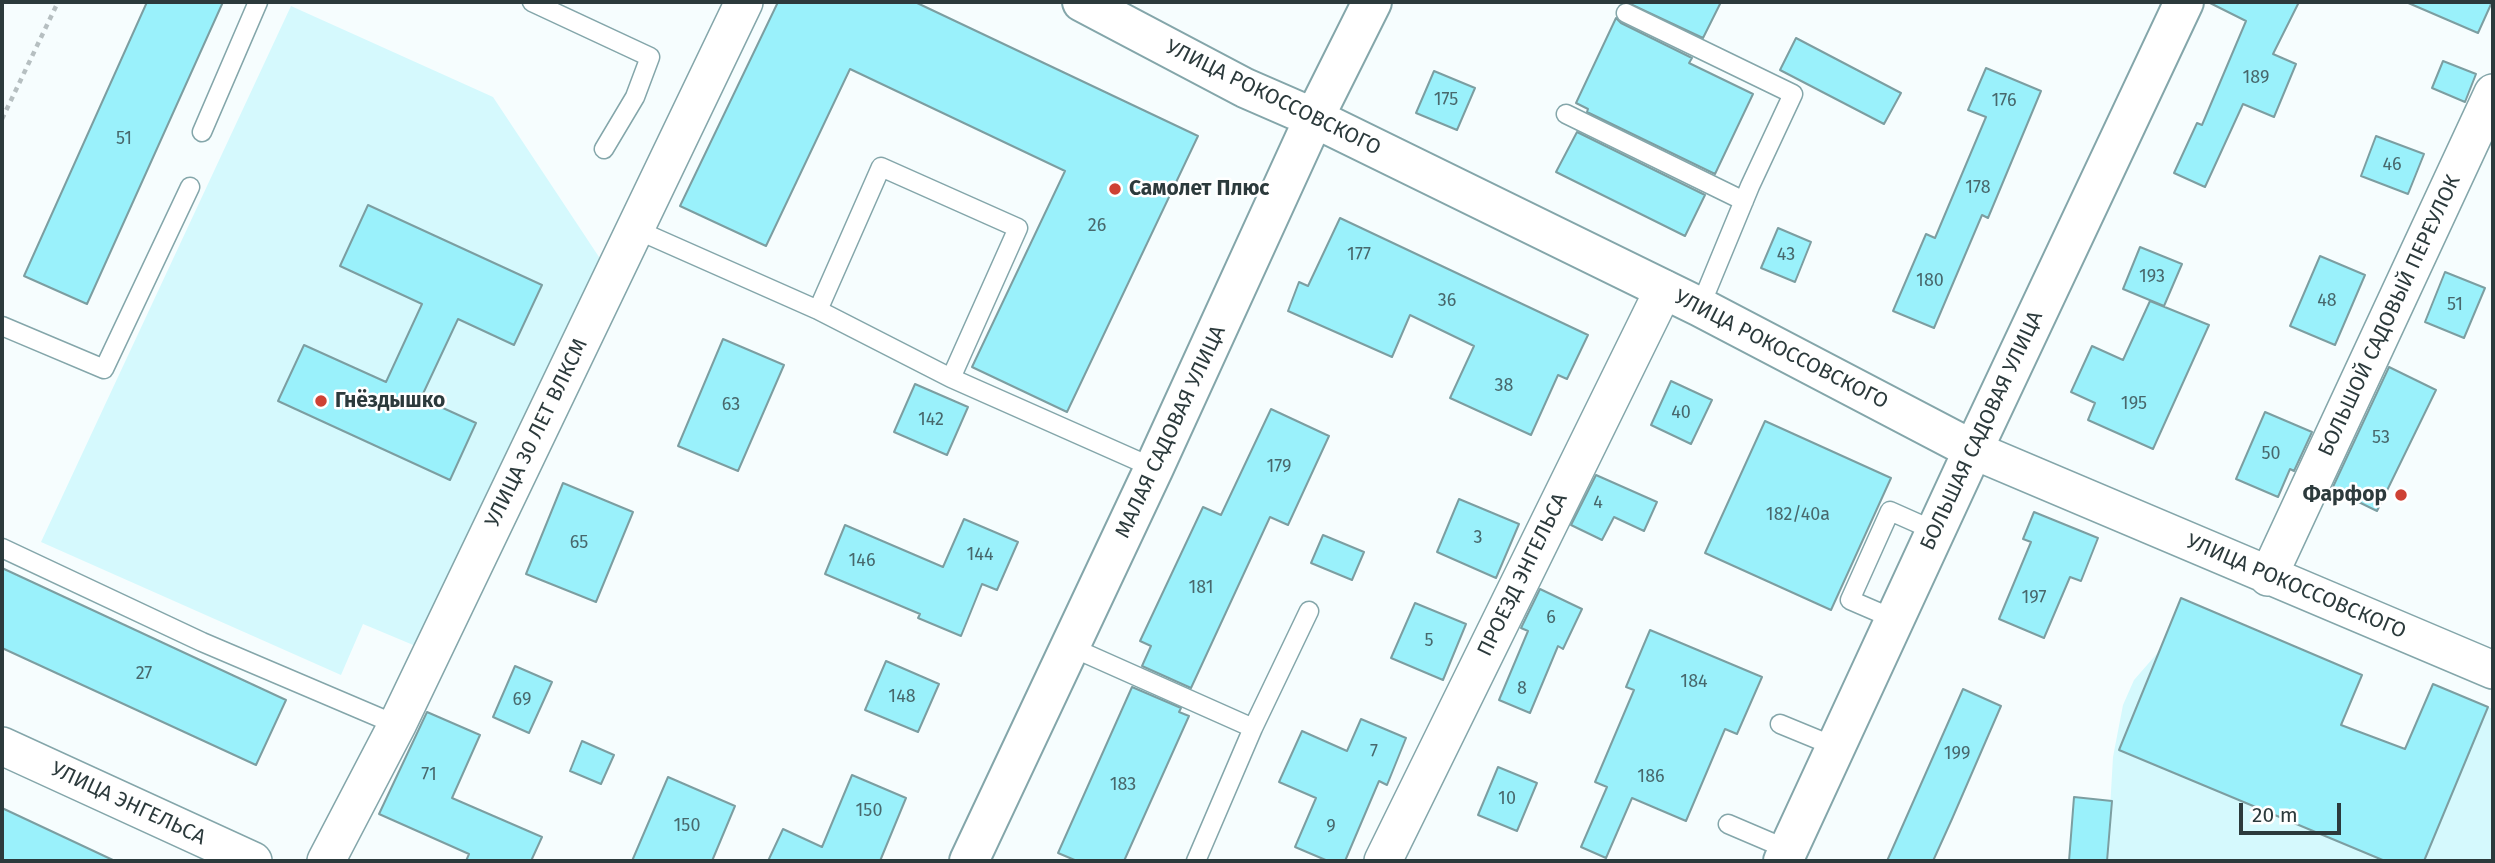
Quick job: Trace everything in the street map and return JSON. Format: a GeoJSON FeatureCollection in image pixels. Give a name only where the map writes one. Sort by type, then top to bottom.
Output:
{"type":"FeatureCollection","features":[{"type":"Feature","properties":{"kind":"street","name":"УЛИЦА 30 ЛЕТ ВЛКСМ"},"geometry":{"type":"LineString","coordinates":[[326,861],[397,725],[744,2]]}},
{"type":"Feature","properties":{"kind":"street","name":"УЛИЦА РОКОССОВСКОГО"},"geometry":{"type":"LineString","coordinates":[[1082,2],[1245,88],[1314,118],[1700,307],[1973,450],[2493,670]]}},
{"type":"Feature","properties":{"kind":"street","name":"МАЛАЯ САДОВАЯ УЛИЦА"},"geometry":{"type":"LineString","coordinates":[[978,858],[1071,646],[1314,118],[1372,2]]}},
{"type":"Feature","properties":{"kind":"street","name":"БОЛЬШАЯ САДОВАЯ УЛИЦА"},"geometry":{"type":"LineString","coordinates":[[1786,855],[2184,2]]}},
{"type":"Feature","properties":{"kind":"street","name":"БОЛЬШОЙ САДОВЫЙ ПЕРЕУЛОК"},"geometry":{"type":"LineString","coordinates":[[2268,577],[2493,93]]}},
{"type":"Feature","properties":{"kind":"street","name":"ПРОЕЗД ЭНГЕЛЬСА"},"geometry":{"type":"LineString","coordinates":[[1383,861],[1664,289]]}},
{"type":"Feature","properties":{"kind":"street","name":"УЛИЦА ЭНГЕЛЬСА"},"geometry":{"type":"LineString","coordinates":[[2,746],[253,861]]}},
{"type":"Feature","properties":{"kind":"lane"},"geometry":{"type":"LineString","coordinates":[[202,132],[258,2]]}},
{"type":"Feature","properties":{"kind":"lane"},"geometry":{"type":"LineString","coordinates":[[533,2],[650,57],[635,97],[604,149]]}},
{"type":"Feature","properties":{"kind":"lane"},"geometry":{"type":"LineString","coordinates":[[1626,13],[1793,94],[1700,307]]}},
{"type":"Feature","properties":{"kind":"lane"},"geometry":{"type":"LineString","coordinates":[[1566,114],[1744,201]]}},
{"type":"Feature","properties":{"kind":"lane"},"geometry":{"type":"LineString","coordinates":[[818,310],[881,167],[1018,228],[951,378]]}},
{"type":"Feature","properties":{"kind":"lane"},"geometry":{"type":"LineString","coordinates":[[2,326],[104,369],[190,187]]}},
{"type":"Feature","properties":{"kind":"lane"},"geometry":{"type":"LineString","coordinates":[[635,229],[818,310],[951,378],[1154,468]]}},
{"type":"Feature","properties":{"kind":"lane"},"geometry":{"type":"LineString","coordinates":[[2,548],[202,642],[397,725]]}},
{"type":"Feature","properties":{"kind":"lane"},"geometry":{"type":"LineString","coordinates":[[1196,861],[1253,728],[1309,611]]}},
{"type":"Feature","properties":{"kind":"lane"},"geometry":{"type":"LineString","coordinates":[[1071,646],[1253,728]]}},
{"type":"Feature","properties":{"kind":"lane"},"geometry":{"type":"LineString","coordinates":[[1780,724],[1836,747]]}},
{"type":"Feature","properties":{"kind":"lane"},"geometry":{"type":"LineString","coordinates":[[1728,824],[1786,855]]}},
{"type":"Feature","properties":{"kind":"path"},"geometry":{"type":"LineString","coordinates":[[2,119],[58,2]]}},
{"type":"Feature","properties":{"kind":"shaded area","name":"Гнёздышко"},"geometry":{"type":"Polygon","coordinates":[[[291,6],[493,97],[601,260],[418,647],[363,624],[341,675],[41,542],[291,6]]]}},
{"type":"Feature","properties":{"kind":"shaded area"},"geometry":{"type":"Polygon","coordinates":[[[2181,598],[2362,675],[2342,725],[2461,772],[2488,707],[2493,709],[2493,861],[2107,861],[2113,757],[2123,705],[2134,680],[2161,649],[2181,598]]]}},
{"type":"Feature","properties":{"kind":"building"},"geometry":{"type":"Polygon","coordinates":[[[147,2],[223,2],[87,304],[24,276],[147,2]]]}},
{"type":"Feature","properties":{"kind":"building"},"geometry":{"type":"Polygon","coordinates":[[[778,2],[915,2],[1198,136],[1067,412],[972,367],[1065,171],[850,69],[766,246],[680,206],[778,2]]]}},
{"type":"Feature","properties":{"kind":"building"},"geometry":{"type":"Polygon","coordinates":[[[1626,2],[1721,2],[1703,38],[1626,2]]]}},
{"type":"Feature","properties":{"kind":"building"},"geometry":{"type":"Polygon","coordinates":[[[2208,2],[2299,2],[2273,54],[2296,64],[2274,117],[2243,104],[2205,187],[2174,173],[2197,123],[2202,125],[2246,21],[2208,2]]]}},
{"type":"Feature","properties":{"kind":"building"},"geometry":{"type":"Polygon","coordinates":[[[2406,2],[2492,2],[2478,33],[2406,2]]]}},
{"type":"Feature","properties":{"kind":"building"},"geometry":{"type":"Polygon","coordinates":[[[1616,18],[1692,58],[1689,63],[1753,94],[1715,174],[1587,112],[1588,109],[1576,103],[1616,18]]]}},
{"type":"Feature","properties":{"kind":"building"},"geometry":{"type":"Polygon","coordinates":[[[1796,38],[1901,93],[1884,124],[1780,70],[1796,38]]]}},
{"type":"Feature","properties":{"kind":"building"},"geometry":{"type":"Polygon","coordinates":[[[2443,61],[2476,74],[2465,102],[2432,88],[2443,61]]]}},
{"type":"Feature","properties":{"kind":"building"},"geometry":{"type":"Polygon","coordinates":[[[1986,68],[2041,91],[1988,218],[1982,215],[1934,328],[1893,311],[1926,234],[1935,238],[1986,117],[1968,110],[1986,68]]]}},
{"type":"Feature","properties":{"kind":"building"},"geometry":{"type":"Polygon","coordinates":[[[1434,71],[1475,88],[1457,130],[1416,113],[1434,71]]]}},
{"type":"Feature","properties":{"kind":"building"},"geometry":{"type":"Polygon","coordinates":[[[1577,132],[1705,195],[1685,236],[1556,172],[1577,132]]]}},
{"type":"Feature","properties":{"kind":"building"},"geometry":{"type":"Polygon","coordinates":[[[2376,136],[2424,154],[2408,194],[2361,176],[2376,136]]]}},
{"type":"Feature","properties":{"kind":"building"},"geometry":{"type":"Polygon","coordinates":[[[368,205],[542,285],[514,345],[458,319],[421,398],[476,423],[450,480],[278,401],[304,345],[386,382],[422,304],[340,266],[368,205]]]}},
{"type":"Feature","properties":{"kind":"building"},"geometry":{"type":"Polygon","coordinates":[[[1340,218],[1588,335],[1567,379],[1558,375],[1531,435],[1450,398],[1474,346],[1410,315],[1392,357],[1288,311],[1299,282],[1308,286],[1340,218]]]}},
{"type":"Feature","properties":{"kind":"building"},"geometry":{"type":"Polygon","coordinates":[[[1778,228],[1811,242],[1795,282],[1761,268],[1778,228]]]}},
{"type":"Feature","properties":{"kind":"building"},"geometry":{"type":"Polygon","coordinates":[[[2140,247],[2182,264],[2164,306],[2123,289],[2140,247]]]}},
{"type":"Feature","properties":{"kind":"building"},"geometry":{"type":"Polygon","coordinates":[[[2320,256],[2365,275],[2335,345],[2290,326],[2320,256]]]}},
{"type":"Feature","properties":{"kind":"building"},"geometry":{"type":"Polygon","coordinates":[[[2445,272],[2485,288],[2464,338],[2425,322],[2445,272]]]}},
{"type":"Feature","properties":{"kind":"building"},"geometry":{"type":"Polygon","coordinates":[[[2150,301],[2209,325],[2153,449],[2088,420],[2095,403],[2071,392],[2092,346],[2123,360],[2150,301]]]}},
{"type":"Feature","properties":{"kind":"building"},"geometry":{"type":"Polygon","coordinates":[[[723,339],[784,365],[738,471],[678,446],[723,339]]]}},
{"type":"Feature","properties":{"kind":"building"},"geometry":{"type":"Polygon","coordinates":[[[2389,367],[2436,390],[2377,511],[2332,489],[2389,367]]]}},
{"type":"Feature","properties":{"kind":"building"},"geometry":{"type":"Polygon","coordinates":[[[1671,381],[1712,400],[1691,444],[1651,425],[1671,381]]]}},
{"type":"Feature","properties":{"kind":"building"},"geometry":{"type":"Polygon","coordinates":[[[915,384],[968,407],[947,455],[894,432],[915,384]]]}},
{"type":"Feature","properties":{"kind":"building"},"geometry":{"type":"Polygon","coordinates":[[[1271,409],[1329,436],[1288,525],[1270,517],[1191,688],[1142,666],[1151,646],[1140,641],[1203,507],[1221,515],[1271,409]]]}},
{"type":"Feature","properties":{"kind":"building"},"geometry":{"type":"Polygon","coordinates":[[[2265,412],[2312,432],[2294,471],[2290,469],[2278,497],[2236,479],[2265,412]]]}},
{"type":"Feature","properties":{"kind":"building"},"geometry":{"type":"Polygon","coordinates":[[[1765,421],[1891,478],[1831,610],[1705,553],[1765,421]]]}},
{"type":"Feature","properties":{"kind":"building"},"geometry":{"type":"Polygon","coordinates":[[[1596,475],[1657,502],[1644,531],[1614,517],[1602,540],[1571,525],[1596,475]]]}},
{"type":"Feature","properties":{"kind":"building"},"geometry":{"type":"Polygon","coordinates":[[[563,483],[633,512],[596,602],[526,574],[563,483]]]}},
{"type":"Feature","properties":{"kind":"building"},"geometry":{"type":"Polygon","coordinates":[[[1459,499],[1519,524],[1496,578],[1437,552],[1459,499]]]}},
{"type":"Feature","properties":{"kind":"building"},"geometry":{"type":"Polygon","coordinates":[[[2034,512],[2098,538],[2081,581],[2070,577],[2044,638],[1999,619],[2031,542],[2023,539],[2034,512]]]}},
{"type":"Feature","properties":{"kind":"building"},"geometry":{"type":"Polygon","coordinates":[[[964,519],[1018,542],[997,590],[982,584],[961,636],[918,618],[920,614],[825,574],[845,525],[943,567],[964,519]]]}},
{"type":"Feature","properties":{"kind":"building"},"geometry":{"type":"Polygon","coordinates":[[[1323,535],[1364,552],[1352,580],[1311,563],[1323,535]]]}},
{"type":"Feature","properties":{"kind":"building"},"geometry":{"type":"Polygon","coordinates":[[[2,568],[286,700],[256,765],[2,648],[2,568]]]}},
{"type":"Feature","properties":{"kind":"building"},"geometry":{"type":"Polygon","coordinates":[[[1540,589],[1582,609],[1563,649],[1558,646],[1530,713],[1499,700],[1528,631],[1521,628],[1540,589]]]}},
{"type":"Feature","properties":{"kind":"building"},"geometry":{"type":"Polygon","coordinates":[[[2181,598],[2362,675],[2341,725],[2405,749],[2433,684],[2488,707],[2424,861],[2385,861],[2119,750],[2181,598]]]}},
{"type":"Feature","properties":{"kind":"building"},"geometry":{"type":"Polygon","coordinates":[[[1415,603],[1466,624],[1443,680],[1391,658],[1415,603]]]}},
{"type":"Feature","properties":{"kind":"building"},"geometry":{"type":"Polygon","coordinates":[[[1650,630],[1762,677],[1737,734],[1725,729],[1686,821],[1632,798],[1606,858],[1581,847],[1607,787],[1595,782],[1634,690],[1626,687],[1650,630]]]}},
{"type":"Feature","properties":{"kind":"building"},"geometry":{"type":"Polygon","coordinates":[[[886,661],[939,684],[918,732],[865,710],[886,661]]]}},
{"type":"Feature","properties":{"kind":"building"},"geometry":{"type":"Polygon","coordinates":[[[515,666],[552,682],[529,733],[493,717],[515,666]]]}},
{"type":"Feature","properties":{"kind":"building"},"geometry":{"type":"Polygon","coordinates":[[[1132,687],[1181,708],[1179,712],[1189,716],[1124,861],[1077,861],[1058,853],[1132,687]]]}},
{"type":"Feature","properties":{"kind":"building"},"geometry":{"type":"Polygon","coordinates":[[[1963,689],[2001,706],[1952,819],[1933,861],[1887,861],[1963,689]]]}},
{"type":"Feature","properties":{"kind":"building"},"geometry":{"type":"Polygon","coordinates":[[[427,712],[480,735],[452,798],[542,837],[531,861],[466,861],[469,854],[379,814],[427,712]]]}},
{"type":"Feature","properties":{"kind":"building"},"geometry":{"type":"Polygon","coordinates":[[[1361,719],[1406,738],[1387,785],[1379,781],[1345,861],[1328,861],[1295,847],[1316,798],[1279,782],[1302,731],[1347,751],[1361,719]]]}},
{"type":"Feature","properties":{"kind":"building"},"geometry":{"type":"Polygon","coordinates":[[[582,741],[614,755],[601,784],[570,771],[582,741]]]}},
{"type":"Feature","properties":{"kind":"building"},"geometry":{"type":"Polygon","coordinates":[[[1498,767],[1537,783],[1517,831],[1478,815],[1498,767]]]}},
{"type":"Feature","properties":{"kind":"building"},"geometry":{"type":"Polygon","coordinates":[[[852,775],[906,798],[880,861],[768,861],[783,829],[822,847],[852,775]]]}},
{"type":"Feature","properties":{"kind":"building"},"geometry":{"type":"Polygon","coordinates":[[[668,777],[735,806],[712,861],[632,861],[668,777]]]}},
{"type":"Feature","properties":{"kind":"building"},"geometry":{"type":"Polygon","coordinates":[[[2074,797],[2112,801],[2107,861],[2069,861],[2074,797]]]}},
{"type":"Feature","properties":{"kind":"building"},"geometry":{"type":"Polygon","coordinates":[[[2,808],[115,861],[2,861],[2,808]]]}},
{"type":"Feature","properties":{"kind":"place","name":"Самолет Плюс"},"geometry":{"type":"Point","coordinates":[1115,189]}},
{"type":"Feature","properties":{"kind":"place","name":"Гнёздышко"},"geometry":{"type":"Point","coordinates":[321,401]}},
{"type":"Feature","properties":{"kind":"place","name":"Фарфор"},"geometry":{"type":"Point","coordinates":[2401,495]}}]}
